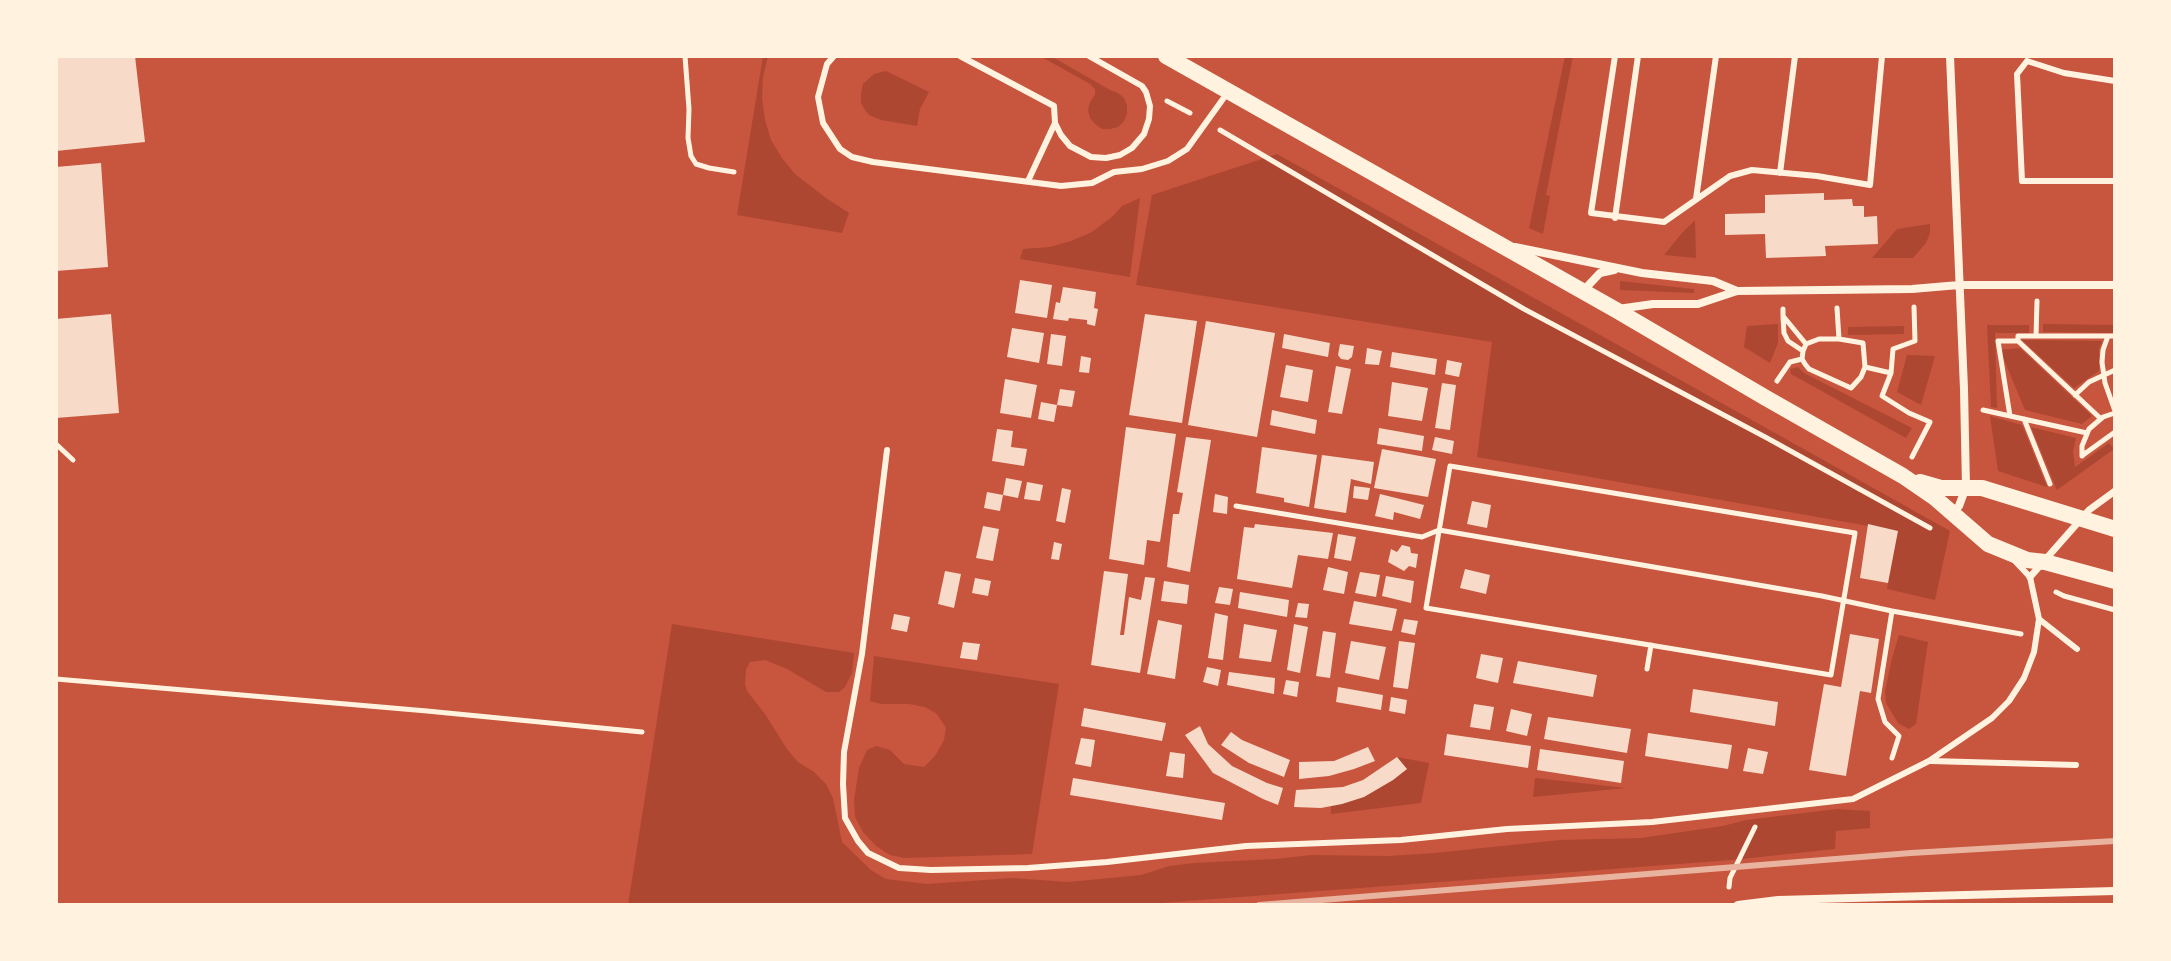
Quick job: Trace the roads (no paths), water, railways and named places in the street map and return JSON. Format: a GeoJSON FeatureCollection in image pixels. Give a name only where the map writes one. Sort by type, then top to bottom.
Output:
{"type":"FeatureCollection","features":[{"type":"Feature","properties":{"kind":"main road"},"geometry":{"type":"LineString","coordinates":[[1166,56],[1903,476],[1935,498],[1988,544],[2027,560],[2115,581]]}},
{"type":"Feature","properties":{"kind":"main road"},"geometry":{"type":"LineString","coordinates":[[1903,476],[1941,488],[1982,488],[2115,529]]}},
{"type":"Feature","properties":{"kind":"street"},"geometry":{"type":"LineString","coordinates":[[1950,56],[1966,487],[1959,506],[1952,513]]}},
{"type":"Feature","properties":{"kind":"street"},"geometry":{"type":"LineString","coordinates":[[1498,243],[1619,269],[1713,281],[1737,291]]}},
{"type":"Feature","properties":{"kind":"street"},"geometry":{"type":"LineString","coordinates":[[1583,291],[1600,273],[1619,269]]}},
{"type":"Feature","properties":{"kind":"street"},"geometry":{"type":"LineString","coordinates":[[1616,310],[1653,304],[1698,304],[1737,291],[1912,289],[1959,285],[2115,285]]}},
{"type":"Feature","properties":{"kind":"street"},"geometry":{"type":"LineString","coordinates":[[2030,577],[2089,510],[2115,491]]}},
{"type":"Feature","properties":{"kind":"street"},"geometry":{"type":"LineString","coordinates":[[1738,905],[1793,900],[2115,891]]}},
{"type":"Feature","properties":{"kind":"lane"},"geometry":{"type":"LineString","coordinates":[[834,56],[827,64],[818,97],[823,123],[840,149],[852,157],[1061,186],[1092,183],[1114,172],[1142,169],[1168,161],[1187,149],[1228,92]]}},
{"type":"Feature","properties":{"kind":"lane"},"geometry":{"type":"LineString","coordinates":[[960,56],[1054,106],[1055,123],[1070,146],[1091,157],[1120,155],[1132,148],[1144,134],[1150,106],[1146,92],[1142,86],[1089,56]]}},
{"type":"Feature","properties":{"kind":"lane"},"geometry":{"type":"LineString","coordinates":[[1615,56],[1591,213],[1664,222],[1730,176],[1752,170],[1870,185],[1882,56]]}},
{"type":"Feature","properties":{"kind":"lane"},"geometry":{"type":"LineString","coordinates":[[1615,218],[1638,56]]}},
{"type":"Feature","properties":{"kind":"lane"},"geometry":{"type":"LineString","coordinates":[[1696,199],[1716,56]]}},
{"type":"Feature","properties":{"kind":"lane"},"geometry":{"type":"LineString","coordinates":[[1780,173],[1795,56]]}},
{"type":"Feature","properties":{"kind":"lane"},"geometry":{"type":"LineString","coordinates":[[2115,81],[2064,73],[2026,58],[2017,74],[2022,181],[2115,181]]}},
{"type":"Feature","properties":{"kind":"lane"},"geometry":{"type":"LineString","coordinates":[[1028,181],[1055,123]]}},
{"type":"Feature","properties":{"kind":"lane"},"geometry":{"type":"LineString","coordinates":[[1106,158],[1114,172]]}},
{"type":"Feature","properties":{"kind":"lane"},"geometry":{"type":"LineString","coordinates":[[887,450],[862,654],[844,752],[843,784],[845,818],[858,841],[868,853],[899,868],[1028,868],[1246,846],[1401,840],[1507,829],[1652,822],[1853,799],[1929,761],[1992,718],[2009,701],[2024,678],[2034,652],[2039,619],[2030,577],[2017,562],[1988,544]]}},
{"type":"Feature","properties":{"kind":"lane"},"geometry":{"type":"LineString","coordinates":[[2039,619],[2077,649]]}},
{"type":"Feature","properties":{"kind":"lane"},"geometry":{"type":"LineString","coordinates":[[1929,761],[2076,765]]}},
{"type":"Feature","properties":{"kind":"railway"},"geometry":{"type":"LineString","coordinates":[[1259,905],[1911,853],[2115,841]]}}]}
